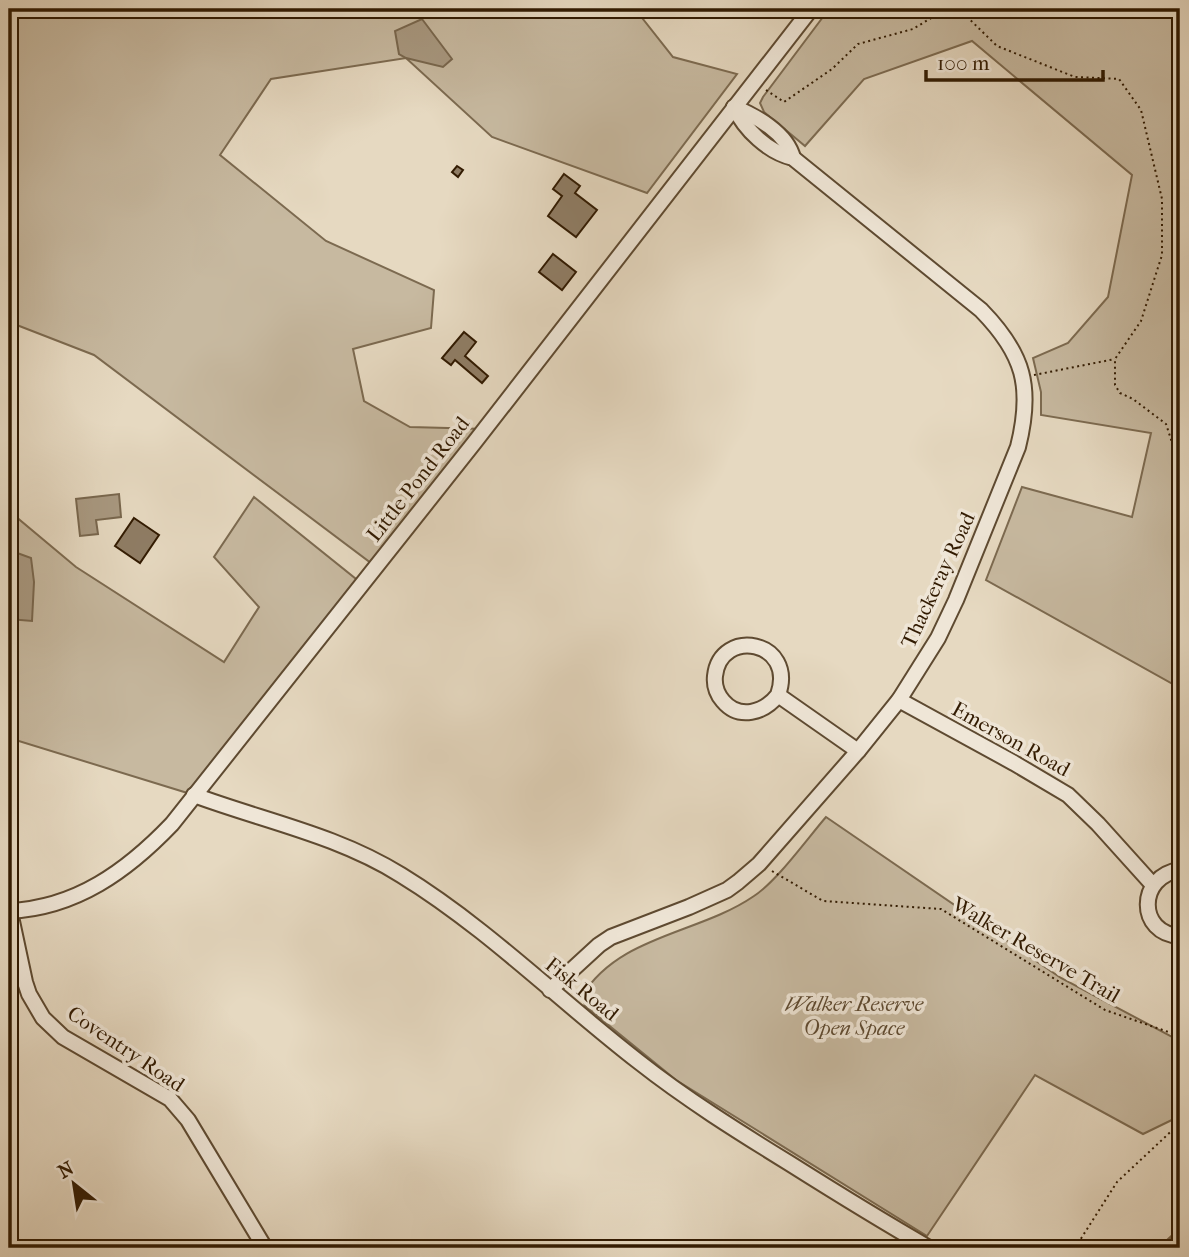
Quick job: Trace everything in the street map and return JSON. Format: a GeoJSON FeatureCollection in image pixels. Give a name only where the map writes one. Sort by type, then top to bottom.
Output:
{"type":"FeatureCollection","features":[{"type":"Feature","properties":{"kind":"street","name":"Little Pond Road"},"geometry":{"type":"LineString","coordinates":[[10,911],[60,902],[86,892],[111,878],[144,853],[172,824],[474,443],[811,9]]}},
{"type":"Feature","properties":{"kind":"street","name":"Thackeray Road"},"geometry":{"type":"LineString","coordinates":[[550,990],[611,937],[727,890],[759,864],[858,751],[899,700],[938,638],[1018,447],[1025,421],[1023,377],[1015,353],[1000,330],[981,310],[793,158],[790,146],[754,115],[734,107]]}},
{"type":"Feature","properties":{"kind":"street"},"geometry":{"type":"LineString","coordinates":[[740,646],[762,648],[771,654],[782,673],[782,685],[778,695],[762,710],[740,712],[730,708],[722,700],[714,680],[721,659],[740,646]]}},
{"type":"Feature","properties":{"kind":"street"},"geometry":{"type":"LineString","coordinates":[[778,695],[858,751]]}},
{"type":"Feature","properties":{"kind":"street","name":"Emerson Road"},"geometry":{"type":"LineString","coordinates":[[899,700],[1068,795],[1153,885]]}},
{"type":"Feature","properties":{"kind":"street","name":"Fisk Road"},"geometry":{"type":"LineString","coordinates":[[194,795],[244,814],[326,837],[400,874],[447,905],[640,1063],[707,1112],[929,1248]]}},
{"type":"Feature","properties":{"kind":"street"},"geometry":{"type":"LineString","coordinates":[[1180,870],[1170,871],[1160,877],[1148,895],[1150,916],[1164,932],[1180,936]]}},
{"type":"Feature","properties":{"kind":"street","name":"Coventry Road"},"geometry":{"type":"LineString","coordinates":[[10,911],[25,982],[43,1018],[63,1037],[170,1099],[188,1120],[264,1248]]}},
{"type":"Feature","properties":{"kind":"path"},"geometry":{"type":"LineString","coordinates":[[754,82],[784,102],[832,69],[858,44],[913,29],[946,9]]}},
{"type":"Feature","properties":{"kind":"path"},"geometry":{"type":"LineString","coordinates":[[958,9],[997,46],[1075,77],[1119,79],[1140,110],[1161,199],[1162,255],[1141,321],[1115,359],[1115,385],[1120,393],[1133,399],[1166,424],[1180,467]]}},
{"type":"Feature","properties":{"kind":"path"},"geometry":{"type":"LineString","coordinates":[[1023,377],[1115,359]]}},
{"type":"Feature","properties":{"kind":"path","name":"Walker Reserve Trail"},"geometry":{"type":"LineString","coordinates":[[759,864],[823,901],[941,909],[1105,1010],[1180,1036]]}},
{"type":"Feature","properties":{"kind":"path"},"geometry":{"type":"LineString","coordinates":[[1075,1248],[1117,1182],[1180,1123]]}},
{"type":"Feature","properties":{"kind":"green space"},"geometry":{"type":"Polygon","coordinates":[[[9,9],[635,9],[673,57],[737,74],[647,193],[492,137],[406,58],[271,79],[220,155],[326,241],[434,290],[431,328],[353,349],[364,401],[410,427],[484,429],[375,566],[94,355],[9,322],[9,9]]]}},
{"type":"Feature","properties":{"kind":"green space"},"geometry":{"type":"Polygon","coordinates":[[[829,9],[1180,9],[1180,688],[986,580],[1022,487],[1132,517],[1151,433],[1041,415],[1041,392],[1033,358],[1068,343],[1108,297],[1132,175],[972,41],[864,79],[805,146],[764,112],[760,103],[829,9]]]}},
{"type":"Feature","properties":{"kind":"green space"},"geometry":{"type":"Polygon","coordinates":[[[254,497],[361,583],[194,795],[9,738],[9,511],[76,567],[224,662],[259,607],[214,557],[254,497]]]}},
{"type":"Feature","properties":{"kind":"green space","name":"Walker Reserve Open Space"},"geometry":{"type":"Polygon","coordinates":[[[826,817],[1061,978],[1180,1041],[1180,1116],[1143,1134],[1035,1075],[927,1236],[676,1080],[585,1006],[582,996],[598,976],[617,960],[661,937],[732,909],[763,889],[826,817]]]}},
{"type":"Feature","properties":{"kind":"shaded area"},"geometry":{"type":"Polygon","coordinates":[[[422,19],[452,59],[443,67],[399,54],[395,31],[422,19]]]}},
{"type":"Feature","properties":{"kind":"shaded area"},"geometry":{"type":"Polygon","coordinates":[[[119,494],[121,517],[96,520],[98,534],[80,536],[76,499],[119,494]]]}},
{"type":"Feature","properties":{"kind":"shaded area"},"geometry":{"type":"Polygon","coordinates":[[[9,550],[31,558],[34,582],[32,621],[9,619],[9,550]]]}},
{"type":"Feature","properties":{"kind":"building"},"geometry":{"type":"Polygon","coordinates":[[[457,166],[463,170],[458,177],[452,172],[457,166]]]}},
{"type":"Feature","properties":{"kind":"building"},"geometry":{"type":"Polygon","coordinates":[[[564,174],[580,186],[575,193],[597,210],[576,237],[548,216],[562,196],[553,189],[564,174]]]}},
{"type":"Feature","properties":{"kind":"building"},"geometry":{"type":"Polygon","coordinates":[[[553,254],[576,272],[562,290],[539,272],[553,254]]]}},
{"type":"Feature","properties":{"kind":"building"},"geometry":{"type":"Polygon","coordinates":[[[464,332],[476,342],[465,356],[488,376],[482,383],[455,360],[451,365],[442,358],[464,332]]]}},
{"type":"Feature","properties":{"kind":"building"},"geometry":{"type":"Polygon","coordinates":[[[134,518],[159,535],[140,563],[115,546],[134,518]]]}},
{"type":"Feature","properties":{"kind":"waterway"},"geometry":{"type":"LineString","coordinates":[[1142,1248],[1167,1241],[1180,1229]]}}]}
